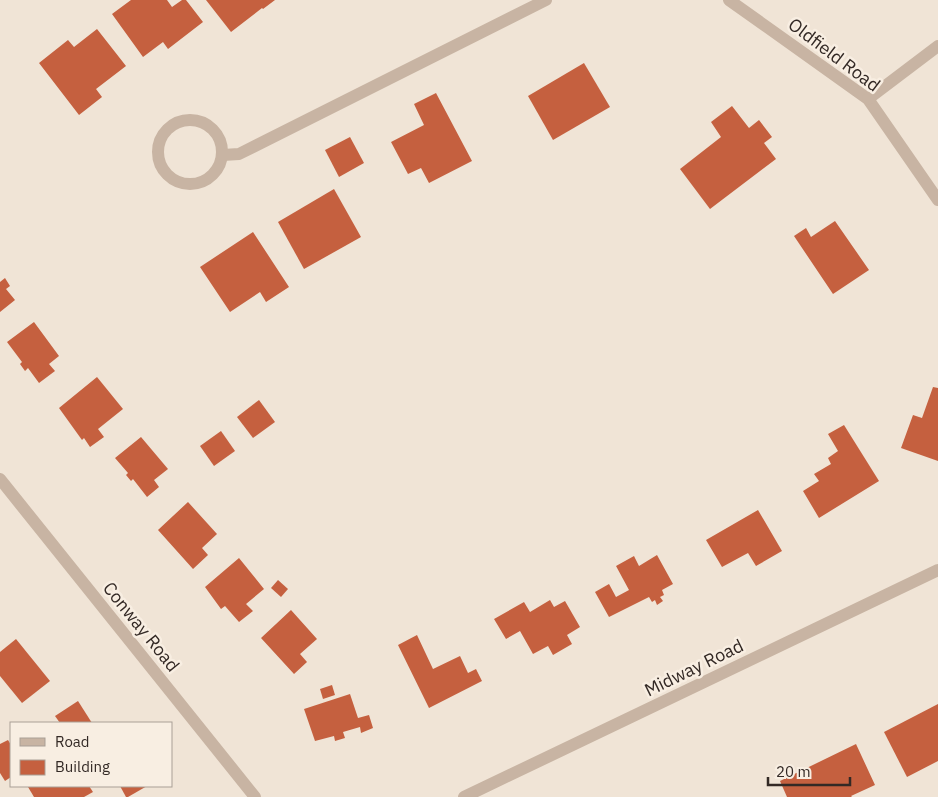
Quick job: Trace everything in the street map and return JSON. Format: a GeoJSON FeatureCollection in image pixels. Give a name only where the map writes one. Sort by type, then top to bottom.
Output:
{"type":"FeatureCollection","features":[{"type":"Feature","properties":{"kind":"street"},"geometry":{"type":"LineString","coordinates":[[222,155],[240,154],[546,0]]}},
{"type":"Feature","properties":{"kind":"street","name":"Oldfield Road"},"geometry":{"type":"LineString","coordinates":[[729,0],[868,99],[938,200]]}},
{"type":"Feature","properties":{"kind":"street"},"geometry":{"type":"LineString","coordinates":[[868,99],[938,46]]}},
{"type":"Feature","properties":{"kind":"street"},"geometry":{"type":"LineString","coordinates":[[192,120],[205,123],[215,131],[221,142],[222,155],[219,167],[211,177],[200,184],[187,185],[174,182],[165,174],[158,162],[157,150],[161,138],[168,127],[180,121],[192,120]]}},
{"type":"Feature","properties":{"kind":"street","name":"Conway Road"},"geometry":{"type":"LineString","coordinates":[[0,479],[255,797]]}},
{"type":"Feature","properties":{"kind":"street","name":"Midway Road"},"geometry":{"type":"LineString","coordinates":[[464,797],[938,570]]}},
{"type":"Feature","properties":{"kind":"building"},"geometry":{"type":"Polygon","coordinates":[[[131,0],[167,0],[172,7],[182,0],[186,0],[203,22],[168,49],[163,42],[143,57],[112,14],[131,0]]]}},
{"type":"Feature","properties":{"kind":"building"},"geometry":{"type":"Polygon","coordinates":[[[206,0],[275,0],[231,32],[206,0]]]}},
{"type":"Feature","properties":{"kind":"building"},"geometry":{"type":"Polygon","coordinates":[[[97,29],[126,66],[96,89],[102,97],[79,115],[39,63],[68,40],[74,47],[97,29]]]}},
{"type":"Feature","properties":{"kind":"building"},"geometry":{"type":"Polygon","coordinates":[[[584,63],[610,107],[553,140],[528,96],[584,63]]]}},
{"type":"Feature","properties":{"kind":"building"},"geometry":{"type":"Polygon","coordinates":[[[436,93],[472,161],[429,183],[421,168],[408,174],[391,142],[424,125],[414,104],[436,93]]]}},
{"type":"Feature","properties":{"kind":"building"},"geometry":{"type":"Polygon","coordinates":[[[732,106],[749,128],[759,120],[772,137],[764,143],[776,159],[710,209],[680,169],[721,137],[711,122],[732,106]]]}},
{"type":"Feature","properties":{"kind":"building"},"geometry":{"type":"Polygon","coordinates":[[[350,137],[364,163],[339,177],[325,150],[350,137]]]}},
{"type":"Feature","properties":{"kind":"building"},"geometry":{"type":"Polygon","coordinates":[[[334,189],[361,237],[304,269],[278,222],[334,189]]]}},
{"type":"Feature","properties":{"kind":"building"},"geometry":{"type":"Polygon","coordinates":[[[835,221],[869,270],[833,294],[794,236],[806,228],[811,237],[835,221]]]}},
{"type":"Feature","properties":{"kind":"building"},"geometry":{"type":"Polygon","coordinates":[[[253,232],[289,287],[266,302],[260,292],[230,312],[200,267],[253,232]]]}},
{"type":"Feature","properties":{"kind":"building"},"geometry":{"type":"Polygon","coordinates":[[[5,278],[10,286],[6,289],[15,300],[0,312],[0,282],[5,278]]]}},
{"type":"Feature","properties":{"kind":"building"},"geometry":{"type":"Polygon","coordinates":[[[34,322],[59,356],[49,364],[55,371],[39,383],[28,368],[25,371],[20,364],[22,362],[7,342],[34,322]]]}},
{"type":"Feature","properties":{"kind":"building"},"geometry":{"type":"Polygon","coordinates":[[[97,377],[123,409],[98,429],[104,437],[90,447],[84,438],[82,440],[59,408],[97,377]]]}},
{"type":"Feature","properties":{"kind":"building"},"geometry":{"type":"Polygon","coordinates":[[[933,387],[938,388],[938,461],[901,448],[913,415],[922,418],[933,387]]]}},
{"type":"Feature","properties":{"kind":"building"},"geometry":{"type":"Polygon","coordinates":[[[259,400],[275,422],[253,438],[237,417],[259,400]]]}},
{"type":"Feature","properties":{"kind":"building"},"geometry":{"type":"Polygon","coordinates":[[[844,425],[879,481],[819,518],[803,491],[819,481],[814,474],[831,464],[828,458],[838,451],[828,434],[844,425]]]}},
{"type":"Feature","properties":{"kind":"building"},"geometry":{"type":"Polygon","coordinates":[[[221,431],[235,451],[214,466],[200,446],[221,431]]]}},
{"type":"Feature","properties":{"kind":"building"},"geometry":{"type":"Polygon","coordinates":[[[141,437],[168,469],[154,480],[159,487],[147,497],[133,479],[131,481],[126,475],[128,473],[115,458],[141,437]]]}},
{"type":"Feature","properties":{"kind":"building"},"geometry":{"type":"Polygon","coordinates":[[[188,502],[217,534],[202,548],[208,555],[193,569],[158,530],[188,502]]]}},
{"type":"Feature","properties":{"kind":"building"},"geometry":{"type":"Polygon","coordinates":[[[758,510],[782,551],[756,566],[748,553],[722,567],[706,540],[758,510]]]}},
{"type":"Feature","properties":{"kind":"building"},"geometry":{"type":"Polygon","coordinates":[[[657,555],[673,584],[662,590],[664,595],[660,597],[663,601],[657,605],[655,600],[652,602],[649,597],[609,617],[595,592],[609,584],[616,597],[629,590],[616,566],[634,556],[639,566],[657,555]]]}},
{"type":"Feature","properties":{"kind":"building"},"geometry":{"type":"Polygon","coordinates":[[[239,558],[264,589],[246,604],[253,611],[239,622],[225,606],[221,609],[205,587],[239,558]]]}},
{"type":"Feature","properties":{"kind":"building"},"geometry":{"type":"Polygon","coordinates":[[[278,580],[288,589],[281,597],[271,588],[278,580]]]}},
{"type":"Feature","properties":{"kind":"building"},"geometry":{"type":"Polygon","coordinates":[[[550,600],[554,607],[565,601],[580,627],[567,635],[572,644],[553,655],[548,646],[533,654],[520,631],[506,639],[494,619],[524,602],[530,612],[550,600]]]}},
{"type":"Feature","properties":{"kind":"building"},"geometry":{"type":"Polygon","coordinates":[[[291,610],[317,639],[300,654],[307,662],[294,674],[261,638],[291,610]]]}},
{"type":"Feature","properties":{"kind":"building"},"geometry":{"type":"Polygon","coordinates":[[[417,635],[433,669],[460,656],[468,673],[476,669],[482,681],[429,708],[398,645],[417,635]]]}},
{"type":"Feature","properties":{"kind":"building"},"geometry":{"type":"Polygon","coordinates":[[[16,639],[50,681],[22,703],[0,676],[0,652],[16,639]]]}},
{"type":"Feature","properties":{"kind":"building"},"geometry":{"type":"Polygon","coordinates":[[[332,685],[335,695],[323,699],[320,689],[332,685]]]}},
{"type":"Feature","properties":{"kind":"building"},"geometry":{"type":"Polygon","coordinates":[[[350,694],[358,718],[369,715],[373,728],[361,733],[360,727],[343,732],[345,738],[335,741],[334,736],[315,741],[304,709],[350,694]]]}},
{"type":"Feature","properties":{"kind":"building"},"geometry":{"type":"Polygon","coordinates":[[[78,701],[91,722],[59,722],[55,716],[78,701]]]}},
{"type":"Feature","properties":{"kind":"building"},"geometry":{"type":"Polygon","coordinates":[[[938,704],[938,761],[907,777],[884,732],[938,704]]]}},
{"type":"Feature","properties":{"kind":"building"},"geometry":{"type":"Polygon","coordinates":[[[8,740],[10,743],[10,778],[5,781],[0,773],[0,744],[8,740]]]}},
{"type":"Feature","properties":{"kind":"building"},"geometry":{"type":"Polygon","coordinates":[[[856,744],[875,785],[852,797],[787,797],[780,781],[856,744]]]}},
{"type":"Feature","properties":{"kind":"building"},"geometry":{"type":"Polygon","coordinates":[[[28,787],[90,787],[93,792],[84,797],[34,797],[28,787]]]}},
{"type":"Feature","properties":{"kind":"building"},"geometry":{"type":"Polygon","coordinates":[[[121,787],[145,787],[128,797],[126,797],[121,787]]]}}]}
